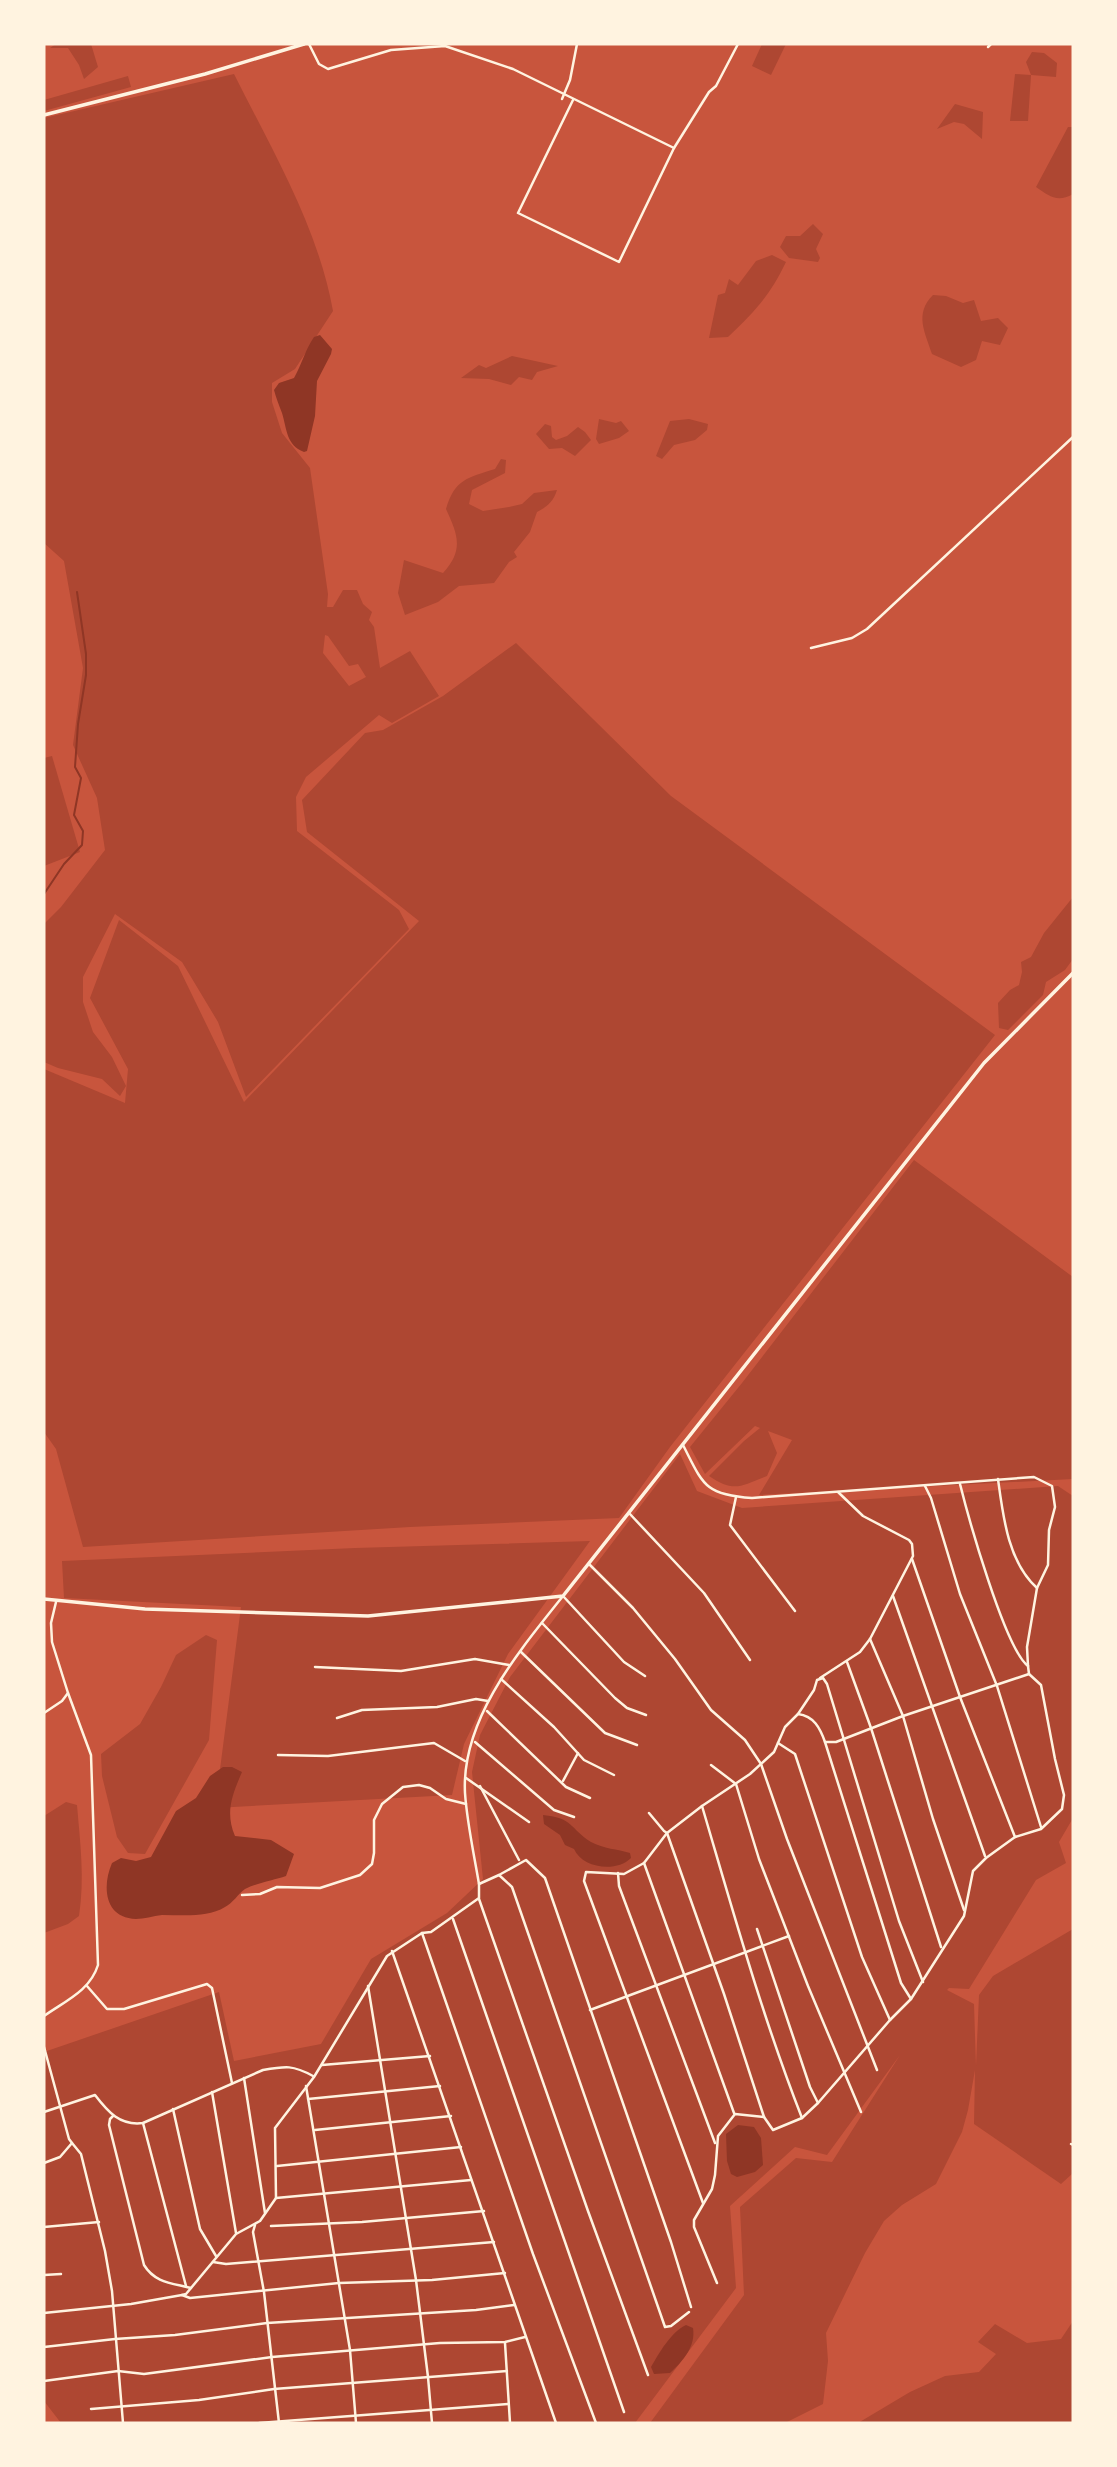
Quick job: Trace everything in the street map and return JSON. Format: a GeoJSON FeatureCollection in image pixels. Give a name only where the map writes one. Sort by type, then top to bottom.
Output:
{"type":"FeatureCollection","features":[{"type":"Feature","properties":{"kind":"street"},"geometry":{"type":"LineString","coordinates":[[44,114],[196,77],[304,44]]}},
{"type":"Feature","properties":{"kind":"street"},"geometry":{"type":"LineString","coordinates":[[309,44],[319,64],[328,69],[391,50],[445,46],[513,69],[563,97],[674,148]]}},
{"type":"Feature","properties":{"kind":"street"},"geometry":{"type":"LineString","coordinates":[[563,97],[570,80],[577,44]]}},
{"type":"Feature","properties":{"kind":"street"},"geometry":{"type":"LineString","coordinates":[[573,100],[518,213],[619,262],[674,148],[709,92],[716,86],[738,44]]}},
{"type":"Feature","properties":{"kind":"street"},"geometry":{"type":"LineString","coordinates":[[811,648],[852,638],[867,629],[1073,437]]}},
{"type":"Feature","properties":{"kind":"street"},"geometry":{"type":"LineString","coordinates":[[648,2375],[479,1898],[466,1804],[467,1762],[488,1701],[509,1665],[984,1063],[1073,973]]}},
{"type":"Feature","properties":{"kind":"street"},"geometry":{"type":"LineString","coordinates":[[649,1813],[667,1833],[764,2117],[773,2130],[802,2118],[818,2104],[911,1999],[964,1916],[973,1871],[1015,1837],[1041,1829],[1062,1809],[1064,1795],[1041,1685],[1029,1674],[1027,1647],[1037,1588],[1048,1565],[1049,1530],[1055,1507],[1052,1486],[1034,1477],[736,1497],[716,1492],[703,1483],[683,1445]]}},
{"type":"Feature","properties":{"kind":"street"},"geometry":{"type":"LineString","coordinates":[[998,1479],[1003,1519],[1016,1558],[1025,1577],[1037,1588]]}},
{"type":"Feature","properties":{"kind":"street"},"geometry":{"type":"LineString","coordinates":[[960,1482],[969,1518],[1010,1639],[1023,1663],[1028,1666]]}},
{"type":"Feature","properties":{"kind":"street"},"geometry":{"type":"LineString","coordinates":[[925,1486],[960,1594],[997,1686],[1041,1829]]}},
{"type":"Feature","properties":{"kind":"street"},"geometry":{"type":"LineString","coordinates":[[704,2203],[584,1881],[586,1872],[624,1874],[644,1863],[667,1833],[736,1784],[774,1752],[785,1727],[798,1714],[814,1690],[817,1680],[860,1652],[870,1639],[912,1559],[914,1549],[909,1540],[863,1516],[838,1492]]}},
{"type":"Feature","properties":{"kind":"street"},"geometry":{"type":"LineString","coordinates":[[736,1497],[730,1525],[795,1611]]}},
{"type":"Feature","properties":{"kind":"street"},"geometry":{"type":"LineString","coordinates":[[629,1513],[704,1593],[750,1660]]}},
{"type":"Feature","properties":{"kind":"street"},"geometry":{"type":"LineString","coordinates":[[912,1559],[960,1697],[1015,1837]]}},
{"type":"Feature","properties":{"kind":"street"},"geometry":{"type":"LineString","coordinates":[[589,1564],[633,1608],[675,1659],[711,1710],[745,1740],[761,1763],[787,1839],[877,2070]]}},
{"type":"Feature","properties":{"kind":"street"},"geometry":{"type":"LineString","coordinates":[[44,1599],[145,1609],[368,1616],[564,1596]]}},
{"type":"Feature","properties":{"kind":"street"},"geometry":{"type":"LineString","coordinates":[[564,1596],[624,1662],[645,1676]]}},
{"type":"Feature","properties":{"kind":"street"},"geometry":{"type":"LineString","coordinates":[[893,1596],[986,1858]]}},
{"type":"Feature","properties":{"kind":"street"},"geometry":{"type":"LineString","coordinates":[[44,2015],[88,1986],[94,1979],[98,1965],[91,1755],[52,1642],[51,1622],[56,1601]]}},
{"type":"Feature","properties":{"kind":"street"},"geometry":{"type":"LineString","coordinates":[[542,1623],[615,1698],[627,1708],[646,1715]]}},
{"type":"Feature","properties":{"kind":"street"},"geometry":{"type":"LineString","coordinates":[[870,1639],[903,1716],[964,1916]]}},
{"type":"Feature","properties":{"kind":"street"},"geometry":{"type":"LineString","coordinates":[[520,1651],[605,1733],[637,1745]]}},
{"type":"Feature","properties":{"kind":"street"},"geometry":{"type":"LineString","coordinates":[[315,1667],[401,1671],[475,1659],[509,1665]]}},
{"type":"Feature","properties":{"kind":"street"},"geometry":{"type":"LineString","coordinates":[[847,1662],[871,1728],[942,1950]]}},
{"type":"Feature","properties":{"kind":"street"},"geometry":{"type":"LineString","coordinates":[[825,1742],[845,1740],[903,1716],[1029,1674]]}},
{"type":"Feature","properties":{"kind":"street"},"geometry":{"type":"LineString","coordinates":[[817,1680],[823,1678],[827,1684],[899,1921],[923,1982]]}},
{"type":"Feature","properties":{"kind":"street"},"geometry":{"type":"LineString","coordinates":[[501,1679],[554,1727],[584,1760],[614,1775]]}},
{"type":"Feature","properties":{"kind":"street"},"geometry":{"type":"LineString","coordinates":[[44,1713],[62,1701],[68,1693]]}},
{"type":"Feature","properties":{"kind":"street"},"geometry":{"type":"LineString","coordinates":[[337,1718],[362,1710],[437,1707],[476,1699],[488,1701]]}},
{"type":"Feature","properties":{"kind":"street"},"geometry":{"type":"LineString","coordinates":[[485,1709],[566,1787],[590,1798]]}},
{"type":"Feature","properties":{"kind":"street"},"geometry":{"type":"LineString","coordinates":[[798,1714],[807,1716],[818,1725],[825,1742],[901,1983],[911,1999]]}},
{"type":"Feature","properties":{"kind":"street"},"geometry":{"type":"LineString","coordinates":[[474,1741],[554,1810],[574,1817]]}},
{"type":"Feature","properties":{"kind":"street"},"geometry":{"type":"LineString","coordinates":[[278,1755],[328,1756],[434,1743],[467,1762]]}},
{"type":"Feature","properties":{"kind":"street"},"geometry":{"type":"LineString","coordinates":[[778,1743],[795,1754],[862,1957],[890,2020]]}},
{"type":"Feature","properties":{"kind":"street"},"geometry":{"type":"LineString","coordinates":[[563,1783],[578,1753]]}},
{"type":"Feature","properties":{"kind":"street"},"geometry":{"type":"LineString","coordinates":[[711,1765],[736,1784],[759,1859],[861,2112]]}},
{"type":"Feature","properties":{"kind":"street"},"geometry":{"type":"LineString","coordinates":[[466,1778],[528,1822]]}},
{"type":"Feature","properties":{"kind":"street"},"geometry":{"type":"LineString","coordinates":[[243,1895],[260,1894],[278,1887],[320,1888],[360,1875],[372,1864],[374,1820],[382,1804],[403,1787],[419,1785],[430,1788],[446,1799],[466,1804]]}},
{"type":"Feature","properties":{"kind":"street"},"geometry":{"type":"LineString","coordinates":[[480,1786],[519,1862]]}},
{"type":"Feature","properties":{"kind":"street"},"geometry":{"type":"LineString","coordinates":[[702,1806],[784,2073],[802,2118]]}},
{"type":"Feature","properties":{"kind":"street"},"geometry":{"type":"LineString","coordinates":[[479,1884],[526,1860],[545,1878],[663,2218],[690,2309],[671,2326],[665,2328],[512,1887],[499,1875]]}},
{"type":"Feature","properties":{"kind":"street"},"geometry":{"type":"LineString","coordinates":[[644,1863],[735,2114]]}},
{"type":"Feature","properties":{"kind":"street"},"geometry":{"type":"LineString","coordinates":[[618,1873],[619,1886],[717,2145]]}},
{"type":"Feature","properties":{"kind":"street"},"geometry":{"type":"LineString","coordinates":[[278,2422],[264,2292],[253,2232],[255,2225],[276,2198],[275,2128],[314,2077],[392,1951],[422,1933],[431,1931],[479,1898]]}},
{"type":"Feature","properties":{"kind":"street"},"geometry":{"type":"LineString","coordinates":[[453,1917],[624,2412]]}},
{"type":"Feature","properties":{"kind":"street"},"geometry":{"type":"LineString","coordinates":[[757,1929],[818,2104]]}},
{"type":"Feature","properties":{"kind":"street"},"geometry":{"type":"LineString","coordinates":[[422,1933],[533,2254],[596,2423]]}},
{"type":"Feature","properties":{"kind":"street"},"geometry":{"type":"LineString","coordinates":[[590,2010],[713,1962],[789,1936]]}},
{"type":"Feature","properties":{"kind":"street"},"geometry":{"type":"LineString","coordinates":[[392,1951],[556,2423]]}},
{"type":"Feature","properties":{"kind":"street"},"geometry":{"type":"LineString","coordinates":[[88,1986],[107,2009],[111,2010],[207,1984],[212,1988],[232,2083]]}},
{"type":"Feature","properties":{"kind":"street"},"geometry":{"type":"LineString","coordinates":[[368,1986],[416,2280],[432,2423]]}},
{"type":"Feature","properties":{"kind":"street"},"geometry":{"type":"LineString","coordinates":[[44,2047],[69,2139],[81,2154],[99,2222],[113,2305],[123,2423]]}},
{"type":"Feature","properties":{"kind":"street"},"geometry":{"type":"LineString","coordinates":[[320,2066],[430,2056]]}},
{"type":"Feature","properties":{"kind":"street"},"geometry":{"type":"LineString","coordinates":[[44,2112],[95,2095],[114,2115],[130,2125],[143,2123],[264,2070],[282,2066],[298,2067],[314,2077]]}},
{"type":"Feature","properties":{"kind":"street"},"geometry":{"type":"LineString","coordinates":[[244,2078],[265,2213]]}},
{"type":"Feature","properties":{"kind":"street"},"geometry":{"type":"LineString","coordinates":[[308,2099],[440,2085]]}},
{"type":"Feature","properties":{"kind":"street"},"geometry":{"type":"LineString","coordinates":[[306,2086],[350,2350],[356,2423]]}},
{"type":"Feature","properties":{"kind":"street"},"geometry":{"type":"LineString","coordinates":[[212,2092],[236,2234]]}},
{"type":"Feature","properties":{"kind":"street"},"geometry":{"type":"LineString","coordinates":[[173,2109],[200,2229],[216,2257]]}},
{"type":"Feature","properties":{"kind":"street"},"geometry":{"type":"LineString","coordinates":[[735,2114],[764,2117]]}},
{"type":"Feature","properties":{"kind":"street"},"geometry":{"type":"LineString","coordinates":[[717,2283],[694,2227],[694,2220],[712,2189],[718,2136],[735,2114]]}},
{"type":"Feature","properties":{"kind":"street"},"geometry":{"type":"LineString","coordinates":[[114,2115],[108,2125],[144,2265],[149,2274],[160,2281],[191,2288]]}},
{"type":"Feature","properties":{"kind":"street"},"geometry":{"type":"LineString","coordinates":[[313,2130],[451,2116]]}},
{"type":"Feature","properties":{"kind":"street"},"geometry":{"type":"LineString","coordinates":[[143,2123],[186,2286]]}},
{"type":"Feature","properties":{"kind":"street"},"geometry":{"type":"LineString","coordinates":[[44,2163],[60,2157],[72,2143]]}},
{"type":"Feature","properties":{"kind":"street"},"geometry":{"type":"LineString","coordinates":[[275,2166],[461,2147]]}},
{"type":"Feature","properties":{"kind":"street"},"geometry":{"type":"LineString","coordinates":[[276,2198],[473,2180]]}},
{"type":"Feature","properties":{"kind":"street"},"geometry":{"type":"LineString","coordinates":[[271,2226],[484,2211]]}},
{"type":"Feature","properties":{"kind":"street"},"geometry":{"type":"LineString","coordinates":[[44,2227],[99,2222]]}},
{"type":"Feature","properties":{"kind":"street"},"geometry":{"type":"LineString","coordinates":[[44,2313],[131,2304],[186,2294],[236,2234],[255,2225]]}},
{"type":"Feature","properties":{"kind":"street"},"geometry":{"type":"LineString","coordinates":[[213,2262],[226,2264],[494,2242]]}},
{"type":"Feature","properties":{"kind":"street"},"geometry":{"type":"LineString","coordinates":[[182,2295],[190,2298],[339,2283],[505,2273]]}},
{"type":"Feature","properties":{"kind":"street"},"geometry":{"type":"LineString","coordinates":[[44,2275],[61,2274]]}},
{"type":"Feature","properties":{"kind":"street"},"geometry":{"type":"LineString","coordinates":[[44,2347],[175,2336],[267,2323],[476,2310],[514,2305]]}},
{"type":"Feature","properties":{"kind":"street"},"geometry":{"type":"LineString","coordinates":[[44,2381],[118,2371],[144,2374],[350,2350],[505,2343],[525,2337]]}},
{"type":"Feature","properties":{"kind":"street"},"geometry":{"type":"LineString","coordinates":[[505,2343],[510,2423]]}},
{"type":"Feature","properties":{"kind":"street"},"geometry":{"type":"LineString","coordinates":[[92,2409],[199,2400],[274,2389],[507,2371]]}},
{"type":"Feature","properties":{"kind":"street"},"geometry":{"type":"LineString","coordinates":[[259,2423],[508,2404]]}},
{"type":"Feature","properties":{"kind":"shaded area"},"geometry":{"type":"Polygon","coordinates":[[[56,44],[91,44],[98,67],[84,79],[68,48],[50,48],[56,44]]]}},
{"type":"Feature","properties":{"kind":"shaded area"},"geometry":{"type":"Polygon","coordinates":[[[762,44],[786,44],[771,75],[752,66],[762,44]]]}},
{"type":"Feature","properties":{"kind":"shaded area"},"geometry":{"type":"Polygon","coordinates":[[[1032,52],[1044,53],[1057,63],[1056,77],[1031,75],[1026,62],[1032,52]]]}},
{"type":"Feature","properties":{"kind":"shaded area"},"geometry":{"type":"Polygon","coordinates":[[[234,74],[305,219],[317,249],[333,311],[295,369],[272,383],[272,402],[282,433],[310,468],[328,594],[327,607],[333,607],[343,590],[357,590],[363,604],[372,612],[369,620],[374,627],[380,668],[410,651],[439,696],[392,723],[379,715],[306,777],[296,797],[297,831],[399,910],[409,929],[246,1097],[218,1022],[182,962],[115,914],[83,977],[83,1002],[93,1032],[112,1057],[126,1086],[120,1096],[102,1079],[44,1062],[44,924],[61,907],[105,850],[97,798],[73,745],[83,668],[64,561],[44,543],[44,118],[234,74]],[[325,635],[323,653],[349,686],[366,677],[358,664],[349,666],[325,635]]]}},
{"type":"Feature","properties":{"kind":"shaded area"},"geometry":{"type":"Polygon","coordinates":[[[1015,74],[1031,75],[1028,121],[1010,121],[1015,74]]]}},
{"type":"Feature","properties":{"kind":"shaded area"},"geometry":{"type":"Polygon","coordinates":[[[128,76],[131,87],[44,111],[44,100],[128,76]]]}},
{"type":"Feature","properties":{"kind":"shaded area"},"geometry":{"type":"Polygon","coordinates":[[[955,104],[983,112],[982,139],[964,124],[954,122],[937,129],[955,104]]]}},
{"type":"Feature","properties":{"kind":"shaded area"},"geometry":{"type":"Polygon","coordinates":[[[1068,127],[1073,127],[1073,194],[1058,198],[1049,196],[1036,187],[1068,127]]]}},
{"type":"Feature","properties":{"kind":"shaded area"},"geometry":{"type":"Polygon","coordinates":[[[813,224],[823,234],[816,249],[820,258],[818,262],[789,258],[780,247],[786,236],[800,236],[813,224]]]}},
{"type":"Feature","properties":{"kind":"shaded area"},"geometry":{"type":"Polygon","coordinates":[[[772,255],[786,262],[767,294],[728,337],[709,338],[718,295],[725,293],[729,279],[738,285],[756,261],[772,255]]]}},
{"type":"Feature","properties":{"kind":"shaded area"},"geometry":{"type":"Polygon","coordinates":[[[933,295],[946,296],[963,303],[974,300],[981,321],[998,318],[1008,328],[1000,345],[982,341],[976,360],[961,367],[932,354],[922,316],[933,295]]]}},
{"type":"Feature","properties":{"kind":"shaded area"},"geometry":{"type":"Polygon","coordinates":[[[320,335],[332,349],[317,381],[315,416],[307,451],[304,452],[290,441],[274,390],[279,383],[294,378],[314,337],[320,335]]]}},
{"type":"Feature","properties":{"kind":"shaded area"},"geometry":{"type":"Polygon","coordinates":[[[512,356],[558,366],[537,372],[532,380],[519,377],[511,385],[489,379],[461,378],[479,365],[486,368],[512,356]]]}},
{"type":"Feature","properties":{"kind":"shaded area"},"geometry":{"type":"Polygon","coordinates":[[[599,419],[616,423],[621,421],[629,431],[619,438],[599,444],[596,439],[599,419]]]}},
{"type":"Feature","properties":{"kind":"shaded area"},"geometry":{"type":"Polygon","coordinates":[[[689,419],[708,424],[707,430],[695,440],[674,445],[662,459],[656,456],[670,421],[689,419]]]}},
{"type":"Feature","properties":{"kind":"shaded area"},"geometry":{"type":"Polygon","coordinates":[[[545,424],[551,426],[552,437],[556,440],[567,436],[578,427],[591,440],[575,456],[562,448],[549,449],[536,434],[545,424]]]}},
{"type":"Feature","properties":{"kind":"shaded area"},"geometry":{"type":"Polygon","coordinates":[[[501,459],[506,460],[505,473],[472,490],[469,504],[483,511],[509,507],[522,504],[534,493],[557,490],[554,498],[537,512],[530,532],[514,552],[517,557],[509,562],[494,583],[459,586],[438,602],[405,615],[398,593],[404,560],[443,573],[454,557],[457,542],[446,509],[454,491],[463,481],[495,469],[501,459]]]}},
{"type":"Feature","properties":{"kind":"shaded area"},"geometry":{"type":"Polygon","coordinates":[[[516,643],[671,796],[995,1035],[670,1447],[619,1518],[410,1527],[83,1547],[56,1449],[44,1432],[44,1069],[125,1103],[128,1069],[90,998],[119,920],[178,966],[244,1102],[419,921],[307,832],[302,800],[365,733],[383,730],[443,696],[516,643]]]}},
{"type":"Feature","properties":{"kind":"shaded area"},"geometry":{"type":"Polygon","coordinates":[[[52,756],[80,852],[44,866],[44,758],[52,756]]]}},
{"type":"Feature","properties":{"kind":"shaded area"},"geometry":{"type":"Polygon","coordinates":[[[1073,897],[1073,959],[1065,970],[1046,982],[1043,995],[1008,1030],[999,1028],[998,1003],[1019,985],[1021,962],[1031,957],[1044,933],[1073,897]]]}},
{"type":"Feature","properties":{"kind":"shaded area"},"geometry":{"type":"Polygon","coordinates":[[[914,1160],[1073,1277],[1073,1479],[759,1495],[792,1440],[768,1431],[777,1453],[767,1476],[750,1483],[731,1486],[709,1476],[760,1428],[755,1426],[705,1474],[690,1447],[914,1160]]]}},
{"type":"Feature","properties":{"kind":"shaded area"},"geometry":{"type":"Polygon","coordinates":[[[680,1454],[697,1491],[742,1508],[1058,1486],[1073,1496],[1073,1818],[1059,1842],[1066,1863],[1036,1880],[969,1989],[947,1990],[974,2004],[976,2066],[979,1995],[993,1976],[1073,1929],[1073,2173],[1061,2184],[974,2124],[975,2070],[962,2132],[936,2184],[902,2205],[884,2221],[865,2253],[826,2333],[828,2361],[823,2404],[785,2423],[650,2423],[744,2295],[740,2207],[796,2158],[832,2162],[900,2055],[827,2155],[795,2147],[730,2206],[736,2288],[635,2423],[61,2423],[44,2401],[44,2052],[219,1992],[234,2061],[321,2044],[371,1959],[447,1913],[483,1879],[472,1772],[480,1735],[510,1677],[680,1454]]]}},
{"type":"Feature","properties":{"kind":"shaded area"},"geometry":{"type":"Polygon","coordinates":[[[590,1541],[508,1654],[464,1744],[452,1795],[215,1808],[241,1607],[64,1598],[62,1561],[590,1541]]]}},
{"type":"Feature","properties":{"kind":"shaded area"},"geometry":{"type":"Polygon","coordinates":[[[206,1635],[217,1640],[209,1740],[145,1854],[128,1853],[117,1837],[102,1776],[101,1754],[140,1724],[176,1655],[206,1635]]]}},
{"type":"Feature","properties":{"kind":"shaded area"},"geometry":{"type":"Polygon","coordinates":[[[223,1767],[232,1767],[242,1772],[235,1788],[230,1812],[235,1836],[271,1840],[294,1854],[286,1876],[245,1889],[228,1905],[211,1913],[136,1919],[117,1913],[108,1899],[107,1891],[112,1863],[121,1858],[136,1861],[151,1857],[176,1811],[196,1798],[210,1776],[223,1767]]]}},
{"type":"Feature","properties":{"kind":"shaded area"},"geometry":{"type":"Polygon","coordinates":[[[66,1802],[77,1805],[82,1874],[79,1916],[68,1924],[44,1933],[44,1816],[66,1802]]]}},
{"type":"Feature","properties":{"kind":"shaded area"},"geometry":{"type":"Polygon","coordinates":[[[543,1815],[566,1821],[591,1842],[630,1853],[631,1858],[625,1863],[608,1867],[584,1861],[574,1849],[565,1845],[560,1835],[544,1824],[543,1815]]]}},
{"type":"Feature","properties":{"kind":"shaded area"},"geometry":{"type":"Polygon","coordinates":[[[738,2125],[754,2127],[761,2138],[763,2165],[755,2172],[737,2177],[731,2174],[727,2161],[726,2134],[738,2125]]]}},
{"type":"Feature","properties":{"kind":"shaded area"},"geometry":{"type":"Polygon","coordinates":[[[1073,2321],[1073,2423],[858,2423],[910,2392],[945,2376],[979,2372],[996,2354],[978,2342],[995,2324],[1027,2343],[1061,2339],[1073,2321]]]}},
{"type":"Feature","properties":{"kind":"shaded area"},"geometry":{"type":"Polygon","coordinates":[[[686,2325],[693,2328],[688,2353],[670,2373],[654,2374],[651,2367],[662,2349],[675,2333],[686,2325]]]}},
{"type":"Feature","properties":{"kind":"waterway"},"geometry":{"type":"LineString","coordinates":[[44,894],[64,864],[82,845],[83,831],[74,815],[81,778],[75,767],[86,654],[77,592]]}}]}
